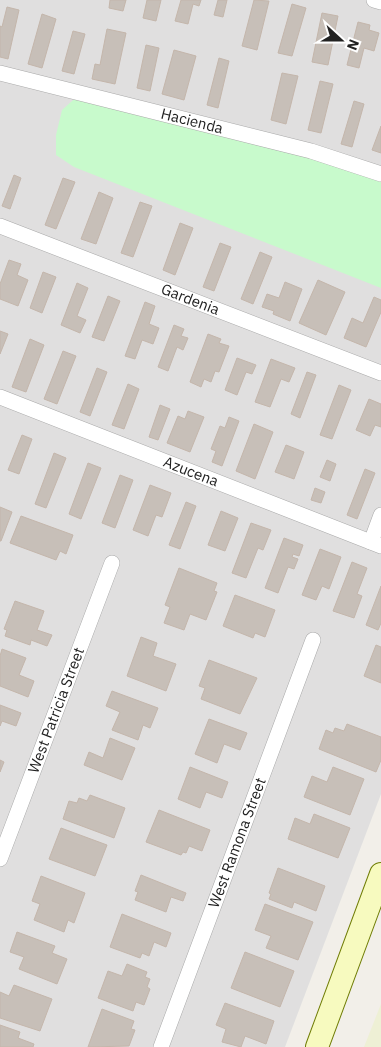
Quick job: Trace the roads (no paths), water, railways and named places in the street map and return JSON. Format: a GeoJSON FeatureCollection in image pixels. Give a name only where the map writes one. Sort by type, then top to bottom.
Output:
{"type":"FeatureCollection","features":[{"type":"Feature","properties":{"kind":"street"},"geometry":{"type":"LineString","coordinates":[[374,0],[381,2]]}},
{"type":"Feature","properties":{"kind":"street","name":"Hacienda"},"geometry":{"type":"LineString","coordinates":[[0,73],[311,151],[381,174]]}},
{"type":"Feature","properties":{"kind":"street","name":"Gardenia"},"geometry":{"type":"LineString","coordinates":[[0,226],[381,374]]}},
{"type":"Feature","properties":{"kind":"street","name":"Azucena"},"geometry":{"type":"LineString","coordinates":[[0,397],[376,544]]}},
{"type":"Feature","properties":{"kind":"street"},"geometry":{"type":"LineString","coordinates":[[376,544],[381,514]]}},
{"type":"Feature","properties":{"kind":"street","name":"West Patricia Street"},"geometry":{"type":"LineString","coordinates":[[0,859],[112,563]]}},
{"type":"Feature","properties":{"kind":"street","name":"West Ramona Street"},"geometry":{"type":"LineString","coordinates":[[161,1047],[313,640]]}},
{"type":"Feature","properties":{"kind":"street"},"geometry":{"type":"LineString","coordinates":[[317,1047],[381,874]]}}]}
